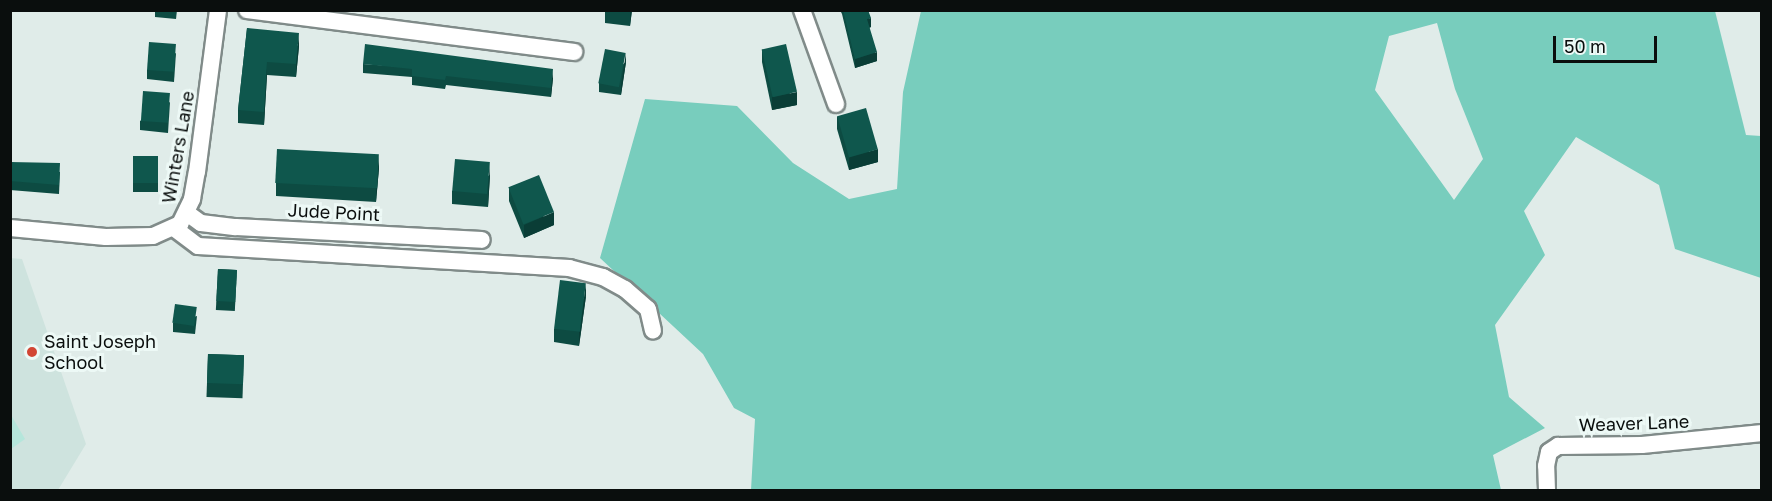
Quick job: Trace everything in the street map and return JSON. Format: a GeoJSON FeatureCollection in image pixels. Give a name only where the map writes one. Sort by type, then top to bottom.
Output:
{"type":"FeatureCollection","features":[{"type":"Feature","properties":{"kind":"street","name":"Winters Lane"},"geometry":{"type":"LineString","coordinates":[[10,228],[106,237],[153,236],[174,228],[187,213],[197,172],[218,10]]}},
{"type":"Feature","properties":{"kind":"street"},"geometry":{"type":"LineString","coordinates":[[247,10],[574,52]]}},
{"type":"Feature","properties":{"kind":"street"},"geometry":{"type":"LineString","coordinates":[[802,10],[836,104]]}},
{"type":"Feature","properties":{"kind":"street","name":"Jude Point"},"geometry":{"type":"LineString","coordinates":[[187,213],[201,223],[236,227],[482,240]]}},
{"type":"Feature","properties":{"kind":"street"},"geometry":{"type":"LineString","coordinates":[[174,228],[198,246],[569,268],[603,277],[625,290],[648,309],[653,330]]}},
{"type":"Feature","properties":{"kind":"street","name":"Weaver Lane"},"geometry":{"type":"LineString","coordinates":[[1547,490],[1546,466],[1549,452],[1558,446],[1642,445],[1761,433]]}},
{"type":"Feature","properties":{"kind":"shaded area","name":"Saint Joseph School"},"geometry":{"type":"Polygon","coordinates":[[[10,258],[22,259],[86,444],[58,490],[11,490],[10,258]]]}},
{"type":"Feature","properties":{"kind":"green space"},"geometry":{"type":"Polygon","coordinates":[[[921,11],[1715,11],[1746,135],[1761,136],[1761,278],[1675,249],[1659,185],[1576,137],[1524,211],[1545,255],[1495,325],[1509,397],[1545,428],[1493,455],[1501,490],[751,490],[755,419],[734,408],[703,354],[600,258],[645,99],[737,106],[793,163],[849,199],[897,189],[903,92],[921,11]],[[1437,23],[1389,36],[1375,90],[1454,200],[1483,159],[1455,89],[1437,23]]]}},
{"type":"Feature","properties":{"kind":"green space"},"geometry":{"type":"Polygon","coordinates":[[[11,415],[25,439],[10,449],[11,415]]]}},
{"type":"Feature","properties":{"kind":"building"},"geometry":{"type":"Polygon","coordinates":[[[843,10],[868,10],[871,18],[867,19],[877,52],[855,59],[843,10]]]}},
{"type":"Feature","properties":{"kind":"building"},"geometry":{"type":"Polygon","coordinates":[[[247,28],[299,33],[296,64],[267,62],[264,112],[238,110],[247,28]]]}},
{"type":"Feature","properties":{"kind":"building"},"geometry":{"type":"Polygon","coordinates":[[[149,42],[176,44],[174,72],[147,70],[149,42]]]}},
{"type":"Feature","properties":{"kind":"building"},"geometry":{"type":"Polygon","coordinates":[[[365,44],[553,69],[551,88],[446,76],[445,80],[412,76],[412,69],[363,64],[365,44]]]}},
{"type":"Feature","properties":{"kind":"building"},"geometry":{"type":"Polygon","coordinates":[[[786,44],[797,92],[773,97],[762,50],[786,44]]]}},
{"type":"Feature","properties":{"kind":"building"},"geometry":{"type":"Polygon","coordinates":[[[605,49],[626,53],[619,87],[598,83],[605,49]]]}},
{"type":"Feature","properties":{"kind":"building"},"geometry":{"type":"Polygon","coordinates":[[[143,91],[170,93],[168,123],[141,121],[143,91]]]}},
{"type":"Feature","properties":{"kind":"building"},"geometry":{"type":"Polygon","coordinates":[[[866,108],[878,149],[849,158],[837,116],[866,108]]]}},
{"type":"Feature","properties":{"kind":"building"},"geometry":{"type":"Polygon","coordinates":[[[277,149],[379,154],[377,188],[275,183],[277,149]]]}},
{"type":"Feature","properties":{"kind":"building"},"geometry":{"type":"Polygon","coordinates":[[[133,156],[158,156],[158,183],[133,183],[133,156]]]}},
{"type":"Feature","properties":{"kind":"building"},"geometry":{"type":"Polygon","coordinates":[[[455,159],[490,162],[487,194],[452,191],[455,159]]]}},
{"type":"Feature","properties":{"kind":"building"},"geometry":{"type":"Polygon","coordinates":[[[10,162],[60,163],[59,185],[10,181],[10,162]]]}},
{"type":"Feature","properties":{"kind":"building"},"geometry":{"type":"Polygon","coordinates":[[[539,175],[554,212],[523,224],[508,187],[539,175]]]}},
{"type":"Feature","properties":{"kind":"building"},"geometry":{"type":"Polygon","coordinates":[[[218,269],[237,270],[235,302],[216,301],[218,269]]]}},
{"type":"Feature","properties":{"kind":"building"},"geometry":{"type":"Polygon","coordinates":[[[560,280],[586,283],[580,332],[554,329],[560,280]]]}},
{"type":"Feature","properties":{"kind":"building"},"geometry":{"type":"Polygon","coordinates":[[[175,304],[197,307],[194,326],[172,323],[175,304]]]}},
{"type":"Feature","properties":{"kind":"building"},"geometry":{"type":"Polygon","coordinates":[[[208,354],[244,355],[243,384],[207,383],[208,354]]]}},
{"type":"Feature","properties":{"kind":"place","name":"Saint Joseph School"},"geometry":{"type":"Point","coordinates":[32,352]}}]}
